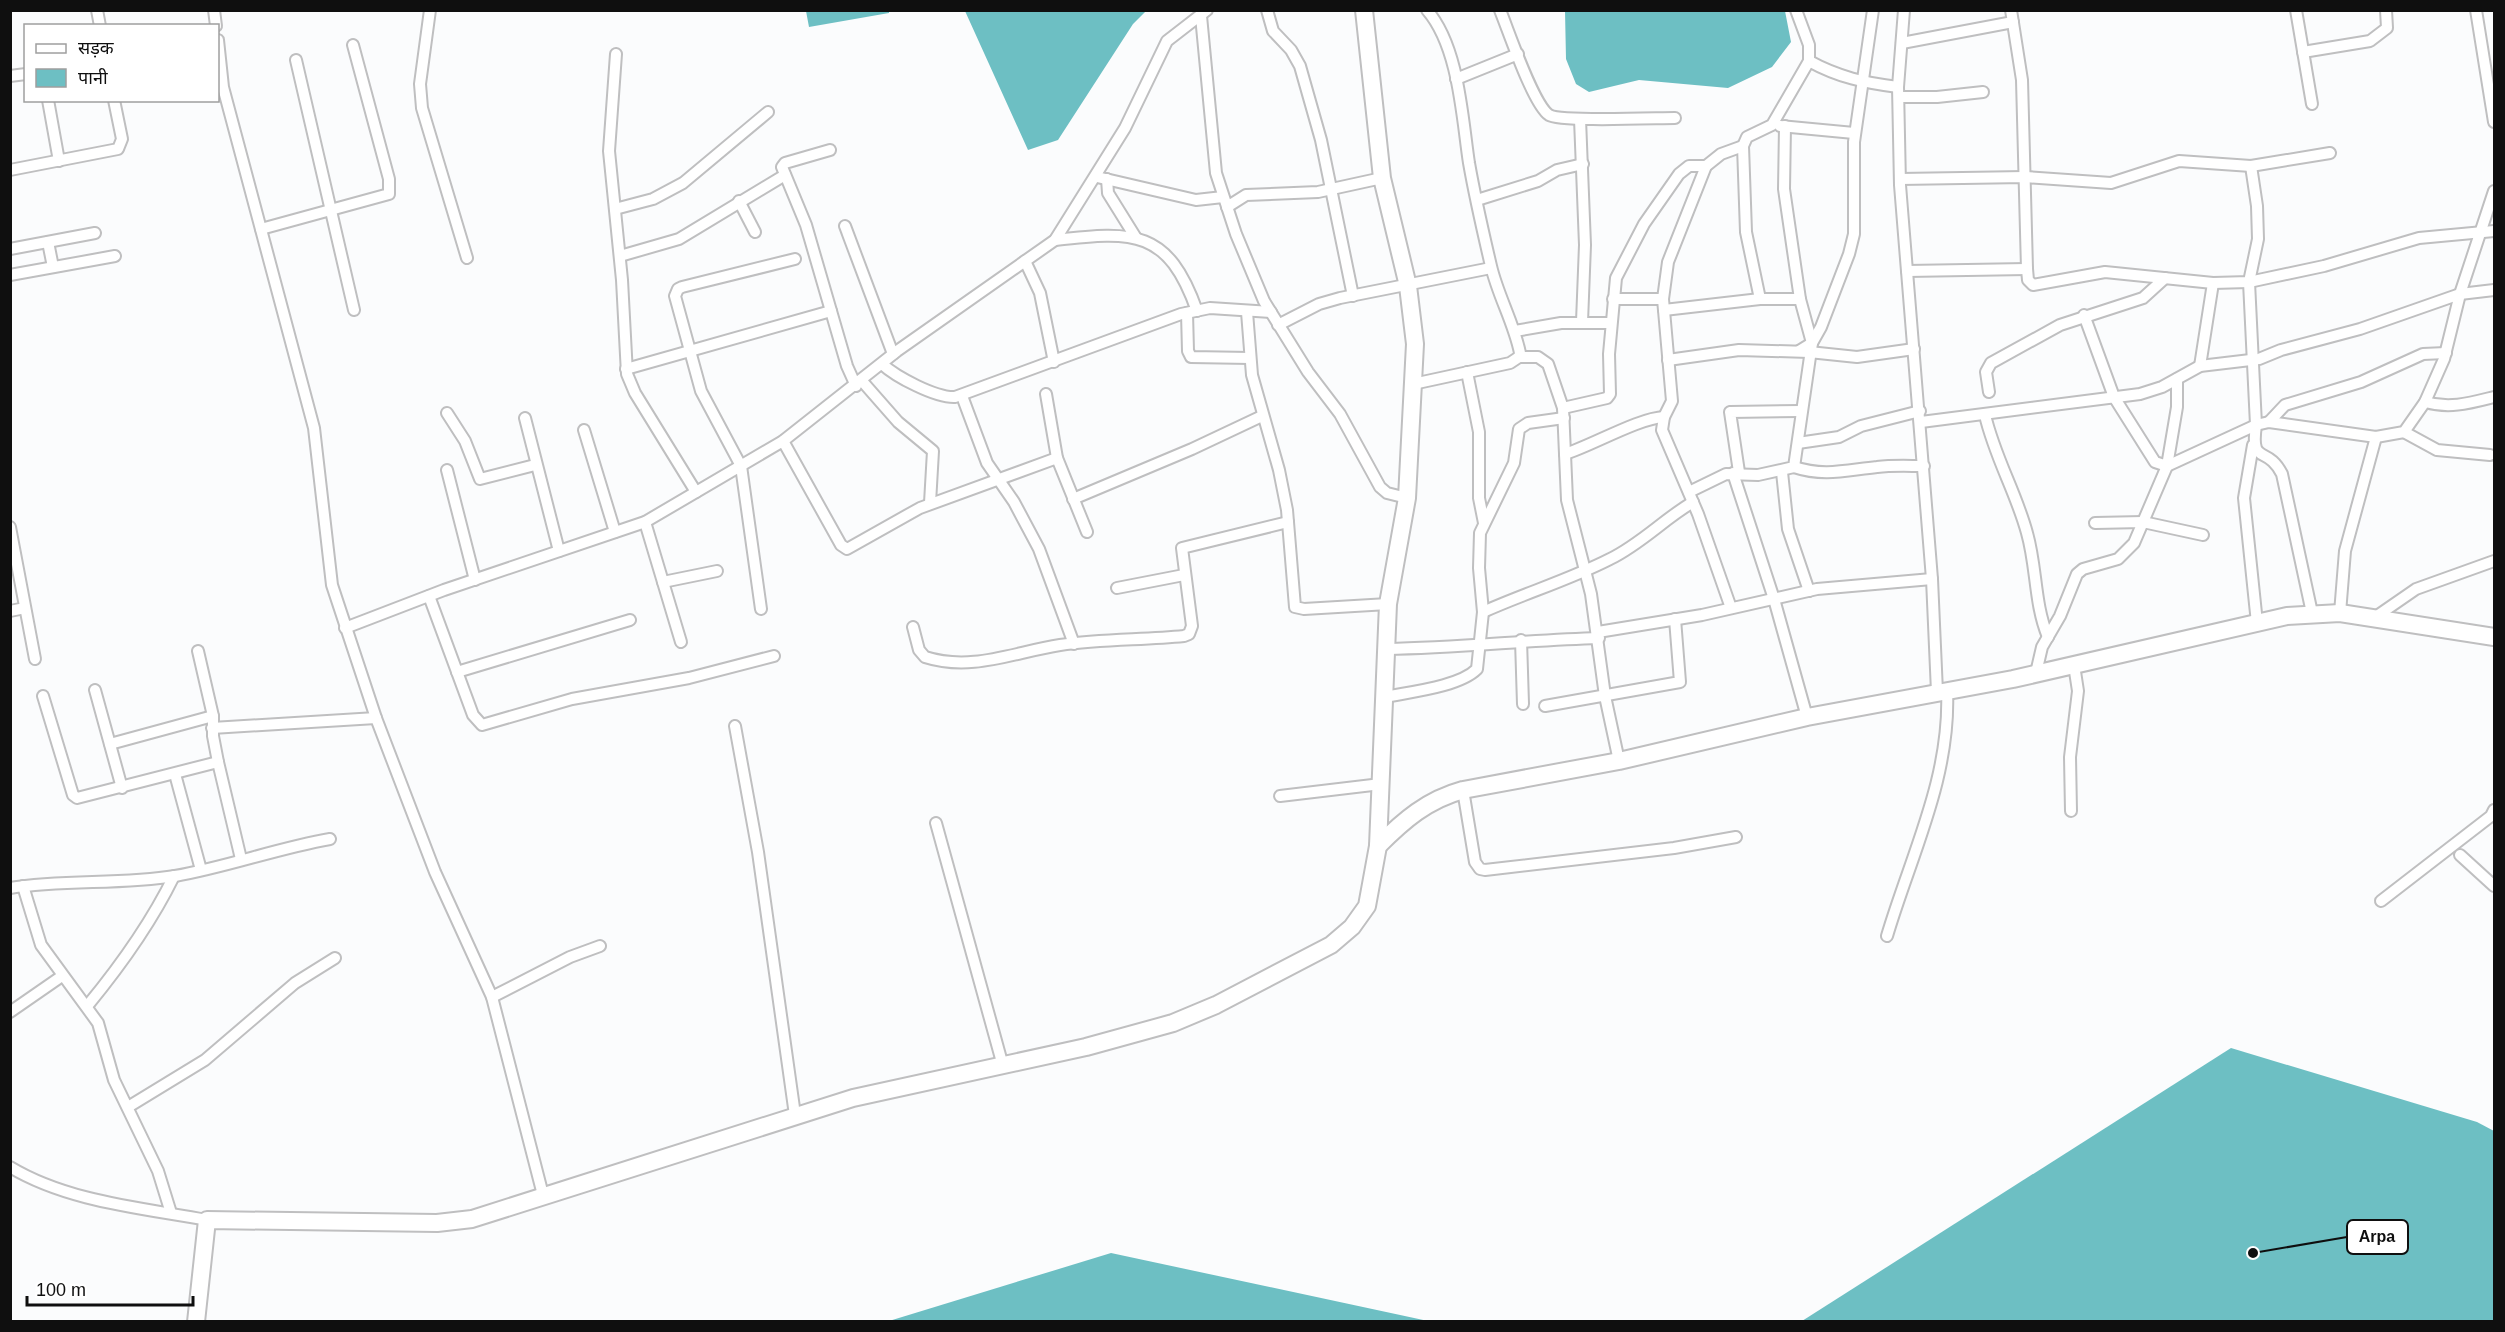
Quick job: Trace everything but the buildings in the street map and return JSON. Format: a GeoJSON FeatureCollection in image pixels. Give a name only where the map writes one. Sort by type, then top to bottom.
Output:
{"type":"FeatureCollection","features":[{"type":"Feature","properties":{"kind":"street"},"geometry":{"type":"LineString","coordinates":[[430,10],[420,84],[422,108],[467,258]]}},
{"type":"Feature","properties":{"kind":"street"},"geometry":{"type":"LineString","coordinates":[[1267,10],[1273,31],[1291,50],[1300,66],[1333,190],[1353,296]]}},
{"type":"Feature","properties":{"kind":"street"},"geometry":{"type":"LineString","coordinates":[[10,1167],[61,1188],[113,1203],[207,1220],[437,1223],[472,1219],[853,1098],[1086,1047],[1173,1023],[1216,1005],[1331,945],[1352,927],[1367,906],[1378,846],[1388,604],[1407,498],[1415,344],[1408,286],[1382,178],[1364,10]]}},
{"type":"Feature","properties":{"kind":"street"},"geometry":{"type":"LineString","coordinates":[[1427,10],[1439,29],[1456,79],[1491,268],[1515,331],[1519,357]]}},
{"type":"Feature","properties":{"kind":"street"},"geometry":{"type":"LineString","coordinates":[[1500,10],[1541,107],[1555,118],[1675,118]]}},
{"type":"Feature","properties":{"kind":"street"},"geometry":{"type":"LineString","coordinates":[[1772,125],[1809,61],[1809,45],[1796,10]]}},
{"type":"Feature","properties":{"kind":"street"},"geometry":{"type":"LineString","coordinates":[[1806,349],[1830,304],[1850,254],[1854,234],[1854,133],[1860,82],[1873,10]]}},
{"type":"Feature","properties":{"kind":"street"},"geometry":{"type":"LineString","coordinates":[[1887,936],[1902,886],[1922,837],[1942,764],[1948,724],[1942,691],[1932,579],[1900,179],[1898,92],[1904,10]]}},
{"type":"Feature","properties":{"kind":"street"},"geometry":{"type":"LineString","coordinates":[[2011,10],[2022,80],[2027,269],[2030,283],[2038,285],[2105,272],[2213,283],[2250,282],[2324,266],[2419,238],[2494,231]]}},
{"type":"Feature","properties":{"kind":"street"},"geometry":{"type":"LineString","coordinates":[[2296,10],[2312,104]]}},
{"type":"Feature","properties":{"kind":"street"},"geometry":{"type":"LineString","coordinates":[[2304,52],[2377,38],[2387,28],[2386,10]]}},
{"type":"Feature","properties":{"kind":"street"},"geometry":{"type":"LineString","coordinates":[[2476,10],[2494,122]]}},
{"type":"Feature","properties":{"kind":"street"},"geometry":{"type":"LineString","coordinates":[[345,628],[429,596],[645,522],[783,441],[893,354],[1055,240],[1102,178],[1167,41],[1204,13]]}},
{"type":"Feature","properties":{"kind":"street"},"geometry":{"type":"LineString","coordinates":[[1204,13],[1213,152],[1225,202],[1271,312],[1308,372],[1340,414],[1380,487],[1387,493],[1407,498]]}},
{"type":"Feature","properties":{"kind":"street"},"geometry":{"type":"LineString","coordinates":[[1902,43],[2013,22]]}},
{"type":"Feature","properties":{"kind":"street"},"geometry":{"type":"LineString","coordinates":[[261,229],[384,197],[391,189],[353,45]]}},
{"type":"Feature","properties":{"kind":"street"},"geometry":{"type":"LineString","coordinates":[[219,52],[222,87],[314,428],[332,585],[376,718],[435,872],[492,997],[543,1196]]}},
{"type":"Feature","properties":{"kind":"street"},"geometry":{"type":"LineString","coordinates":[[616,54],[609,126],[620,256],[626,369],[635,393],[696,492]]}},
{"type":"Feature","properties":{"kind":"street"},"geometry":{"type":"LineString","coordinates":[[1456,79],[1518,54]]}},
{"type":"Feature","properties":{"kind":"street"},"geometry":{"type":"LineString","coordinates":[[296,60],[354,310]]}},
{"type":"Feature","properties":{"kind":"street"},"geometry":{"type":"LineString","coordinates":[[1809,61],[1832,74],[1898,92],[1937,98],[1983,92]]}},
{"type":"Feature","properties":{"kind":"street"},"geometry":{"type":"LineString","coordinates":[[48,102],[59,161]]}},
{"type":"Feature","properties":{"kind":"street"},"geometry":{"type":"LineString","coordinates":[[10,170],[118,149],[122,139],[114,102]]}},
{"type":"Feature","properties":{"kind":"street"},"geometry":{"type":"LineString","coordinates":[[615,209],[654,199],[674,188],[768,112]]}},
{"type":"Feature","properties":{"kind":"street"},"geometry":{"type":"LineString","coordinates":[[1580,119],[1584,245],[1582,322]]}},
{"type":"Feature","properties":{"kind":"street"},"geometry":{"type":"LineString","coordinates":[[1760,299],[1746,232],[1743,146],[1748,137],[1772,125],[1854,133]]}},
{"type":"Feature","properties":{"kind":"street"},"geometry":{"type":"LineString","coordinates":[[1785,126],[1784,189],[1806,349],[1794,467]]}},
{"type":"Feature","properties":{"kind":"street"},"geometry":{"type":"LineString","coordinates":[[1731,608],[1691,497],[1662,430],[1664,417],[1672,401],[1664,305],[1668,262],[1706,166],[1721,154],[1743,146]]}},
{"type":"Feature","properties":{"kind":"street"},"geometry":{"type":"LineString","coordinates":[[830,150],[785,163],[782,167],[802,212],[831,311],[859,383],[898,422],[933,451],[930,503]]}},
{"type":"Feature","properties":{"kind":"street"},"geometry":{"type":"LineString","coordinates":[[1900,179],[2025,177],[2111,183],[2179,161],[2251,166],[2330,153]]}},
{"type":"Feature","properties":{"kind":"street"},"geometry":{"type":"LineString","coordinates":[[1477,200],[1538,181],[1557,170],[1583,164]]}},
{"type":"Feature","properties":{"kind":"street"},"geometry":{"type":"LineString","coordinates":[[1384,697],[1428,689],[1466,677],[1477,669],[1483,612],[1478,547],[1484,523],[1497,502],[1514,463],[1519,429],[1528,423],[1607,398],[1610,394],[1608,354],[1613,299],[1621,264],[1650,216],[1685,168],[1694,165],[1706,166]]}},
{"type":"Feature","properties":{"kind":"street"},"geometry":{"type":"LineString","coordinates":[[2251,166],[2258,206],[2258,239],[2250,282],[2256,425],[2244,498],[2258,623]]}},
{"type":"Feature","properties":{"kind":"street"},"geometry":{"type":"LineString","coordinates":[[620,256],[679,239],[785,175]]}},
{"type":"Feature","properties":{"kind":"street"},"geometry":{"type":"LineString","coordinates":[[1102,178],[1196,200],[1225,202],[1246,195],[1333,190],[1382,178]]}},
{"type":"Feature","properties":{"kind":"street"},"geometry":{"type":"LineString","coordinates":[[1102,178],[1108,193],[1136,238]]}},
{"type":"Feature","properties":{"kind":"street"},"geometry":{"type":"LineString","coordinates":[[2404,432],[2425,402],[2446,353],[2460,294],[2494,191]]}},
{"type":"Feature","properties":{"kind":"street"},"geometry":{"type":"LineString","coordinates":[[740,201],[755,232]]}},
{"type":"Feature","properties":{"kind":"street"},"geometry":{"type":"LineString","coordinates":[[845,226],[893,354]]}},
{"type":"Feature","properties":{"kind":"street"},"geometry":{"type":"LineString","coordinates":[[11,248],[95,233]]}},
{"type":"Feature","properties":{"kind":"street"},"geometry":{"type":"LineString","coordinates":[[1055,240],[1100,236],[1136,238],[1156,247],[1178,267],[1186,279],[1192,312],[1188,351],[1191,357],[1250,358]]}},
{"type":"Feature","properties":{"kind":"street"},"geometry":{"type":"LineString","coordinates":[[48,242],[53,267]]}},
{"type":"Feature","properties":{"kind":"street"},"geometry":{"type":"LineString","coordinates":[[10,275],[116,256]]}},
{"type":"Feature","properties":{"kind":"street"},"geometry":{"type":"LineString","coordinates":[[760,609],[741,466],[701,391],[675,296],[678,289],[795,259]]}},
{"type":"Feature","properties":{"kind":"street"},"geometry":{"type":"LineString","coordinates":[[1025,261],[1040,293],[1054,362]]}},
{"type":"Feature","properties":{"kind":"street"},"geometry":{"type":"LineString","coordinates":[[1278,325],[1318,304],[1491,268]]}},
{"type":"Feature","properties":{"kind":"street"},"geometry":{"type":"LineString","coordinates":[[1907,271],[2027,269]]}},
{"type":"Feature","properties":{"kind":"street"},"geometry":{"type":"LineString","coordinates":[[1989,392],[1986,372],[1991,363],[2033,337],[2084,315],[2143,298],[2165,278]]}},
{"type":"Feature","properties":{"kind":"street"},"geometry":{"type":"LineString","coordinates":[[2200,366],[2213,283]]}},
{"type":"Feature","properties":{"kind":"street"},"geometry":{"type":"LineString","coordinates":[[1798,443],[1839,437],[1861,426],[1920,416],[1985,416],[2140,394],[2177,379],[2200,366],[2253,360],[2281,350],[2360,329],[2460,294],[2494,290]]}},
{"type":"Feature","properties":{"kind":"street"},"geometry":{"type":"LineString","coordinates":[[1613,299],[1664,305],[1800,299]]}},
{"type":"Feature","properties":{"kind":"street"},"geometry":{"type":"LineString","coordinates":[[882,364],[898,377],[946,396],[962,396],[1192,312],[1210,308],[1271,312]]}},
{"type":"Feature","properties":{"kind":"street"},"geometry":{"type":"LineString","coordinates":[[626,369],[831,311]]}},
{"type":"Feature","properties":{"kind":"street"},"geometry":{"type":"LineString","coordinates":[[1247,312],[1250,358],[1262,416],[1282,480],[1295,607],[1304,609],[1388,604]]}},
{"type":"Feature","properties":{"kind":"street"},"geometry":{"type":"LineString","coordinates":[[2084,315],[2114,397],[2155,462],[2167,466],[2256,425],[2269,422],[2376,437],[2404,432],[2437,450],[2490,456]]}},
{"type":"Feature","properties":{"kind":"street"},"geometry":{"type":"LineString","coordinates":[[1515,331],[1582,322],[1611,323]]}},
{"type":"Feature","properties":{"kind":"street"},"geometry":{"type":"LineString","coordinates":[[1668,360],[1739,350],[1806,349],[1857,357],[1914,349]]}},
{"type":"Feature","properties":{"kind":"street"},"geometry":{"type":"LineString","coordinates":[[2269,422],[2285,405],[2361,382],[2423,354],[2446,353]]}},
{"type":"Feature","properties":{"kind":"street"},"geometry":{"type":"LineString","coordinates":[[1413,384],[1510,363],[1519,357],[1538,357],[1548,364],[1564,413],[1567,500],[1586,571],[1598,635],[1605,696],[1619,761]]}},
{"type":"Feature","properties":{"kind":"street"},"geometry":{"type":"LineString","coordinates":[[1467,372],[1479,432],[1479,498],[1484,523]]}},
{"type":"Feature","properties":{"kind":"street"},"geometry":{"type":"LineString","coordinates":[[2036,673],[2040,653],[2079,571],[2124,555],[2134,543],[2167,466],[2177,407],[2177,379]]}},
{"type":"Feature","properties":{"kind":"street"},"geometry":{"type":"LineString","coordinates":[[1046,394],[1057,458],[1087,532]]}},
{"type":"Feature","properties":{"kind":"street"},"geometry":{"type":"LineString","coordinates":[[962,396],[987,463],[1014,501],[1039,549],[1074,644]]}},
{"type":"Feature","properties":{"kind":"street"},"geometry":{"type":"LineString","coordinates":[[2425,402],[2442,407],[2494,397]]}},
{"type":"Feature","properties":{"kind":"street"},"geometry":{"type":"LineString","coordinates":[[1801,411],[1730,412],[1736,472],[1808,717]]}},
{"type":"Feature","properties":{"kind":"street"},"geometry":{"type":"LineString","coordinates":[[447,413],[465,441],[480,479],[535,465]]}},
{"type":"Feature","properties":{"kind":"street"},"geometry":{"type":"LineString","coordinates":[[1073,499],[1192,449],[1262,416]]}},
{"type":"Feature","properties":{"kind":"street"},"geometry":{"type":"LineString","coordinates":[[1985,416],[1993,448],[2018,503],[2028,534],[2040,613],[2048,637]]}},
{"type":"Feature","properties":{"kind":"street"},"geometry":{"type":"LineString","coordinates":[[1565,454],[1597,444],[1639,423],[1664,417]]}},
{"type":"Feature","properties":{"kind":"street"},"geometry":{"type":"LineString","coordinates":[[525,418],[535,465],[559,551]]}},
{"type":"Feature","properties":{"kind":"street"},"geometry":{"type":"LineString","coordinates":[[584,430],[615,532]]}},
{"type":"Feature","properties":{"kind":"street"},"geometry":{"type":"LineString","coordinates":[[2340,613],[2345,551],[2376,437]]}},
{"type":"Feature","properties":{"kind":"street"},"geometry":{"type":"LineString","coordinates":[[783,441],[843,548],[852,548],[930,503],[1057,458]]}},
{"type":"Feature","properties":{"kind":"street"},"geometry":{"type":"LineString","coordinates":[[2253,445],[2256,451],[2275,462],[2282,474],[2312,613]]}},
{"type":"Feature","properties":{"kind":"street"},"geometry":{"type":"LineString","coordinates":[[1483,612],[1586,571],[1632,547],[1718,477],[1736,472],[1758,476],[1782,472],[1794,467],[1807,471],[1839,474],[1877,467],[1924,466]]}},
{"type":"Feature","properties":{"kind":"street"},"geometry":{"type":"LineString","coordinates":[[447,470],[475,580]]}},
{"type":"Feature","properties":{"kind":"street"},"geometry":{"type":"LineString","coordinates":[[1782,472],[1788,529],[1809,591]]}},
{"type":"Feature","properties":{"kind":"street"},"geometry":{"type":"LineString","coordinates":[[645,522],[681,642]]}},
{"type":"Feature","properties":{"kind":"street"},"geometry":{"type":"LineString","coordinates":[[912,627],[922,654],[941,660],[984,663],[1074,644],[1155,639],[1189,634],[1192,626],[1182,548],[1288,522]]}},
{"type":"Feature","properties":{"kind":"street"},"geometry":{"type":"LineString","coordinates":[[2095,523],[2143,522],[2203,535]]}},
{"type":"Feature","properties":{"kind":"street"},"geometry":{"type":"LineString","coordinates":[[10,527],[34,659]]}},
{"type":"Feature","properties":{"kind":"street"},"geometry":{"type":"LineString","coordinates":[[2373,619],[2416,589],[2494,561]]}},
{"type":"Feature","properties":{"kind":"street"},"geometry":{"type":"LineString","coordinates":[[663,582],[717,571]]}},
{"type":"Feature","properties":{"kind":"street"},"geometry":{"type":"LineString","coordinates":[[1117,588],[1185,575]]}},
{"type":"Feature","properties":{"kind":"street"},"geometry":{"type":"LineString","coordinates":[[1387,649],[1480,645],[1598,635],[1809,591],[1932,579]]}},
{"type":"Feature","properties":{"kind":"street"},"geometry":{"type":"LineString","coordinates":[[429,596],[477,722],[489,725],[573,699],[689,678],[774,656]]}},
{"type":"Feature","properties":{"kind":"street"},"geometry":{"type":"LineString","coordinates":[[10,611],[25,608]]}},
{"type":"Feature","properties":{"kind":"street"},"geometry":{"type":"LineString","coordinates":[[1378,846],[1416,811],[1445,795],[1463,790],[1619,761],[1808,717],[2036,673],[2258,623],[2312,613],[2340,613],[2494,637]]}},
{"type":"Feature","properties":{"kind":"street"},"geometry":{"type":"LineString","coordinates":[[1545,706],[1680,682],[1675,619]]}},
{"type":"Feature","properties":{"kind":"street"},"geometry":{"type":"LineString","coordinates":[[457,672],[630,620]]}},
{"type":"Feature","properties":{"kind":"street"},"geometry":{"type":"LineString","coordinates":[[1521,640],[1523,704]]}},
{"type":"Feature","properties":{"kind":"street"},"geometry":{"type":"LineString","coordinates":[[198,651],[213,716],[218,762],[242,859]]}},
{"type":"Feature","properties":{"kind":"street"},"geometry":{"type":"LineString","coordinates":[[2071,812],[2070,747],[2078,691],[2074,665]]}},
{"type":"Feature","properties":{"kind":"street"},"geometry":{"type":"LineString","coordinates":[[95,690],[122,788]]}},
{"type":"Feature","properties":{"kind":"street"},"geometry":{"type":"LineString","coordinates":[[43,696],[73,795],[77,798],[218,762]]}},
{"type":"Feature","properties":{"kind":"street"},"geometry":{"type":"LineString","coordinates":[[110,744],[213,716]]}},
{"type":"Feature","properties":{"kind":"street"},"geometry":{"type":"LineString","coordinates":[[213,728],[376,718]]}},
{"type":"Feature","properties":{"kind":"street"},"geometry":{"type":"LineString","coordinates":[[735,726],[761,875],[795,1115]]}},
{"type":"Feature","properties":{"kind":"street"},"geometry":{"type":"LineString","coordinates":[[175,774],[201,870]]}},
{"type":"Feature","properties":{"kind":"street"},"geometry":{"type":"LineString","coordinates":[[1280,796],[1381,784]]}},
{"type":"Feature","properties":{"kind":"street"},"geometry":{"type":"LineString","coordinates":[[1463,790],[1475,862],[1480,869],[1485,870],[1674,848],[1736,837]]}},
{"type":"Feature","properties":{"kind":"street"},"geometry":{"type":"LineString","coordinates":[[2381,901],[2491,816],[2494,810]]}},
{"type":"Feature","properties":{"kind":"street"},"geometry":{"type":"LineString","coordinates":[[936,823],[1003,1066]]}},
{"type":"Feature","properties":{"kind":"street"},"geometry":{"type":"LineString","coordinates":[[10,888],[174,876],[330,839]]}},
{"type":"Feature","properties":{"kind":"street"},"geometry":{"type":"LineString","coordinates":[[2460,855],[2494,886]]}},
{"type":"Feature","properties":{"kind":"street"},"geometry":{"type":"LineString","coordinates":[[88,1005],[113,975],[147,925],[174,876]]}},
{"type":"Feature","properties":{"kind":"street"},"geometry":{"type":"LineString","coordinates":[[23,886],[36,933],[62,976],[88,1005],[98,1023],[114,1080],[158,1171],[171,1213]]}},
{"type":"Feature","properties":{"kind":"street"},"geometry":{"type":"LineString","coordinates":[[492,997],[570,957],[600,946]]}},
{"type":"Feature","properties":{"kind":"street"},"geometry":{"type":"LineString","coordinates":[[128,1107],[205,1060],[295,983],[334,958]]}},
{"type":"Feature","properties":{"kind":"street"},"geometry":{"type":"LineString","coordinates":[[10,1011],[62,976]]}},
{"type":"Feature","properties":{"kind":"street"},"geometry":{"type":"LineString","coordinates":[[197,1316],[207,1220]]}},
{"type":"Feature","properties":{"kind":"water"},"geometry":{"type":"Polygon","coordinates":[[[889,10],[889,13],[809,27],[806,11],[889,10]]]}},
{"type":"Feature","properties":{"kind":"water"},"geometry":{"type":"Polygon","coordinates":[[[965,11],[1146,11],[1133,24],[1058,140],[1028,150],[965,11]]]}},
{"type":"Feature","properties":{"kind":"water"},"geometry":{"type":"Polygon","coordinates":[[[1565,11],[1785,11],[1791,42],[1772,67],[1728,88],[1639,80],[1589,92],[1576,84],[1566,59],[1565,11]]]}},
{"type":"Feature","properties":{"kind":"water"},"geometry":{"type":"Polygon","coordinates":[[[2231,1048],[2477,1122],[2494,1131],[2494,1321],[1802,1321],[2231,1048]]]}},
{"type":"Feature","properties":{"kind":"water"},"geometry":{"type":"Polygon","coordinates":[[[1111,1253],[1428,1321],[889,1321],[1111,1253]]]}},
{"type":"Feature","properties":{"kind":"place","name":"Arpa"},"geometry":{"type":"Point","coordinates":[2253,1253]}}]}
